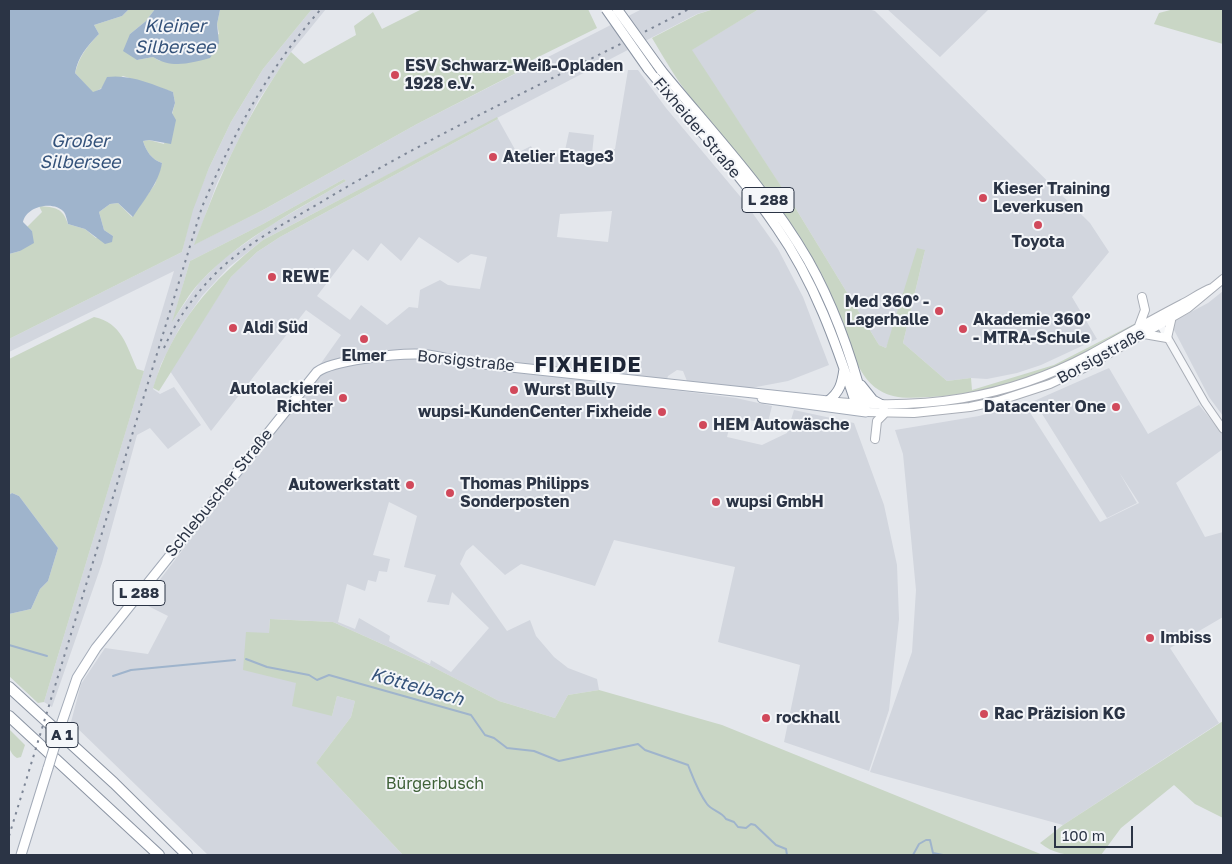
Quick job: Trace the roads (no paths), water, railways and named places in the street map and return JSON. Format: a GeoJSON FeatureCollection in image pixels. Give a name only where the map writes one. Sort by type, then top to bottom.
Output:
{"type":"FeatureCollection","features":[{"type":"Feature","properties":{"kind":"highway","name":"A 1"},"geometry":{"type":"LineString","coordinates":[[9,687],[114,783],[187,855]]}},
{"type":"Feature","properties":{"kind":"highway","name":"A 1"},"geometry":{"type":"LineString","coordinates":[[9,716],[159,855]]}},
{"type":"Feature","properties":{"kind":"main road","name":"Fixheider Straße"},"geometry":{"type":"LineString","coordinates":[[606,9],[648,69],[778,228],[813,290],[844,366],[858,407]]}},
{"type":"Feature","properties":{"kind":"main road","name":"Fixheider Straße"},"geometry":{"type":"LineString","coordinates":[[617,9],[661,70],[759,187],[786,225],[826,296],[858,379],[858,407]]}},
{"type":"Feature","properties":{"kind":"main road"},"geometry":{"type":"LineString","coordinates":[[1154,322],[1212,288],[1223,279]]}},
{"type":"Feature","properties":{"kind":"main road"},"geometry":{"type":"LineString","coordinates":[[1154,322],[1172,316],[1205,296],[1212,288]]}},
{"type":"Feature","properties":{"kind":"main road"},"geometry":{"type":"LineString","coordinates":[[1139,326],[1144,310],[1142,297]]}},
{"type":"Feature","properties":{"kind":"main road"},"geometry":{"type":"LineString","coordinates":[[1143,334],[1167,338],[1172,316]]}},
{"type":"Feature","properties":{"kind":"main road","name":"Borsigstraße"},"geometry":{"type":"LineString","coordinates":[[884,410],[944,402],[1025,382],[1089,355],[1139,326],[1154,322]]}},
{"type":"Feature","properties":{"kind":"main road","name":"Borsigstraße"},"geometry":{"type":"LineString","coordinates":[[884,410],[970,407],[1025,393],[1072,374],[1143,334],[1154,322]]}},
{"type":"Feature","properties":{"kind":"main road","name":"Borsigstraße"},"geometry":{"type":"LineString","coordinates":[[320,370],[340,363],[416,354],[464,362],[609,376],[756,394]]}},
{"type":"Feature","properties":{"kind":"main road"},"geometry":{"type":"LineString","coordinates":[[828,401],[836,395],[840,388],[844,366]]}},
{"type":"Feature","properties":{"kind":"main road","name":"Schlebuscher Straße"},"geometry":{"type":"LineString","coordinates":[[21,855],[77,678],[96,648],[192,525],[320,370]]}},
{"type":"Feature","properties":{"kind":"main road","name":"L 288"},"geometry":{"type":"LineString","coordinates":[[858,379],[869,396],[884,410]]}},
{"type":"Feature","properties":{"kind":"main road","name":"L 288"},"geometry":{"type":"LineString","coordinates":[[756,394],[828,401],[858,407]]}},
{"type":"Feature","properties":{"kind":"main road","name":"L 288"},"geometry":{"type":"LineString","coordinates":[[756,394],[760,398],[776,402],[858,407]]}},
{"type":"Feature","properties":{"kind":"main road"},"geometry":{"type":"LineString","coordinates":[[858,407],[884,410],[877,421],[875,440]]}},
{"type":"Feature","properties":{"kind":"street"},"geometry":{"type":"LineString","coordinates":[[1154,322],[1167,338],[1204,403],[1223,429]]}},
{"type":"Feature","properties":{"kind":"water","name":"Großer Silbersee"},"geometry":{"type":"Polygon","coordinates":[[[9,9],[129,9],[122,16],[94,25],[99,34],[84,52],[78,62],[75,73],[93,92],[101,89],[107,77],[116,76],[141,80],[173,92],[175,103],[172,113],[176,120],[171,144],[149,140],[143,141],[150,155],[162,163],[158,178],[150,192],[133,217],[118,203],[110,204],[99,212],[104,230],[113,236],[112,242],[105,244],[85,229],[68,224],[64,212],[59,208],[41,206],[29,212],[23,222],[32,231],[34,243],[20,251],[9,254],[9,9]]]}},
{"type":"Feature","properties":{"kind":"water","name":"Kleiner Silbersee"},"geometry":{"type":"Polygon","coordinates":[[[155,9],[225,9],[220,10],[217,24],[219,43],[210,58],[174,64],[160,61],[153,57],[137,60],[123,51],[130,34],[146,21],[155,9]]]}},
{"type":"Feature","properties":{"kind":"water"},"geometry":{"type":"Polygon","coordinates":[[[12,493],[19,496],[58,548],[48,581],[40,589],[31,609],[9,614],[9,495],[12,493]]]}},
{"type":"Feature","properties":{"kind":"waterway","name":"Köttelbach"},"geometry":{"type":"LineString","coordinates":[[9,645],[47,656]]}},
{"type":"Feature","properties":{"kind":"waterway","name":"Köttelbach"},"geometry":{"type":"LineString","coordinates":[[246,659],[267,667],[309,675],[317,680],[329,675],[471,715],[485,735],[494,738],[507,748],[534,751],[559,761],[638,744],[645,750],[688,765],[699,790],[709,806],[722,814],[726,819],[734,822],[738,827],[746,828],[751,824],[755,825],[776,845],[786,849],[787,855]]}},
{"type":"Feature","properties":{"kind":"waterway","name":"Köttelbach"},"geometry":{"type":"LineString","coordinates":[[113,676],[131,670],[235,660]]}},
{"type":"Feature","properties":{"kind":"waterway","name":"Köttelbach"},"geometry":{"type":"LineString","coordinates":[[913,855],[919,844],[926,840],[930,840],[933,853],[943,855]]}},
{"type":"Feature","properties":{"kind":"railway"},"geometry":{"type":"LineString","coordinates":[[9,836],[202,207],[226,153],[253,103],[284,55],[321,9]]}},
{"type":"Feature","properties":{"kind":"railway"},"geometry":{"type":"LineString","coordinates":[[164,348],[179,319],[205,284],[225,264],[253,243],[372,172],[689,9]]}},
{"type":"Feature","properties":{"kind":"place","name":"ESV Schwarz-Weiß-Opladen 1928 e.V."},"geometry":{"type":"Point","coordinates":[395,75]}},
{"type":"Feature","properties":{"kind":"place","name":"Atelier Etage3"},"geometry":{"type":"Point","coordinates":[493,157]}},
{"type":"Feature","properties":{"kind":"place","name":"Kieser Training Leverkusen"},"geometry":{"type":"Point","coordinates":[983,198]}},
{"type":"Feature","properties":{"kind":"place","name":"Toyota"},"geometry":{"type":"Point","coordinates":[1038,225]}},
{"type":"Feature","properties":{"kind":"place","name":"REWE"},"geometry":{"type":"Point","coordinates":[272,277]}},
{"type":"Feature","properties":{"kind":"place","name":"Med 360° - Lagerhalle"},"geometry":{"type":"Point","coordinates":[939,311]}},
{"type":"Feature","properties":{"kind":"place","name":"Aldi Süd"},"geometry":{"type":"Point","coordinates":[233,328]}},
{"type":"Feature","properties":{"kind":"place","name":"Akademie 360° - MTRA-Schule"},"geometry":{"type":"Point","coordinates":[963,329]}},
{"type":"Feature","properties":{"kind":"place","name":"Elmer"},"geometry":{"type":"Point","coordinates":[364,339]}},
{"type":"Feature","properties":{"kind":"place","name":"Wurst Bully"},"geometry":{"type":"Point","coordinates":[514,390]}},
{"type":"Feature","properties":{"kind":"place","name":"Autolackierei Richter"},"geometry":{"type":"Point","coordinates":[343,398]}},
{"type":"Feature","properties":{"kind":"place","name":"Datacenter One"},"geometry":{"type":"Point","coordinates":[1116,407]}},
{"type":"Feature","properties":{"kind":"place","name":"wupsi-KundenCenter Fixheide"},"geometry":{"type":"Point","coordinates":[662,412]}},
{"type":"Feature","properties":{"kind":"place","name":"HEM Autowäsche"},"geometry":{"type":"Point","coordinates":[703,425]}},
{"type":"Feature","properties":{"kind":"place","name":"Autowerkstatt"},"geometry":{"type":"Point","coordinates":[410,485]}},
{"type":"Feature","properties":{"kind":"place","name":"Thomas Philipps Sonderposten"},"geometry":{"type":"Point","coordinates":[450,493]}},
{"type":"Feature","properties":{"kind":"place","name":"wupsi GmbH"},"geometry":{"type":"Point","coordinates":[716,502]}},
{"type":"Feature","properties":{"kind":"place","name":"Imbiss"},"geometry":{"type":"Point","coordinates":[1150,638]}},
{"type":"Feature","properties":{"kind":"place","name":"Rac Präzision KG"},"geometry":{"type":"Point","coordinates":[984,714]}},
{"type":"Feature","properties":{"kind":"place","name":"rockhall"},"geometry":{"type":"Point","coordinates":[766,718]}},
{"type":"Feature","properties":{"kind":"district","name":"FIXHEIDE"},"geometry":{"type":"Point","coordinates":[588,365]}},
{"type":"Feature","properties":{"kind":"park label","name":"Bürgerbusch"},"geometry":{"type":"Point","coordinates":[435,784]}}]}
